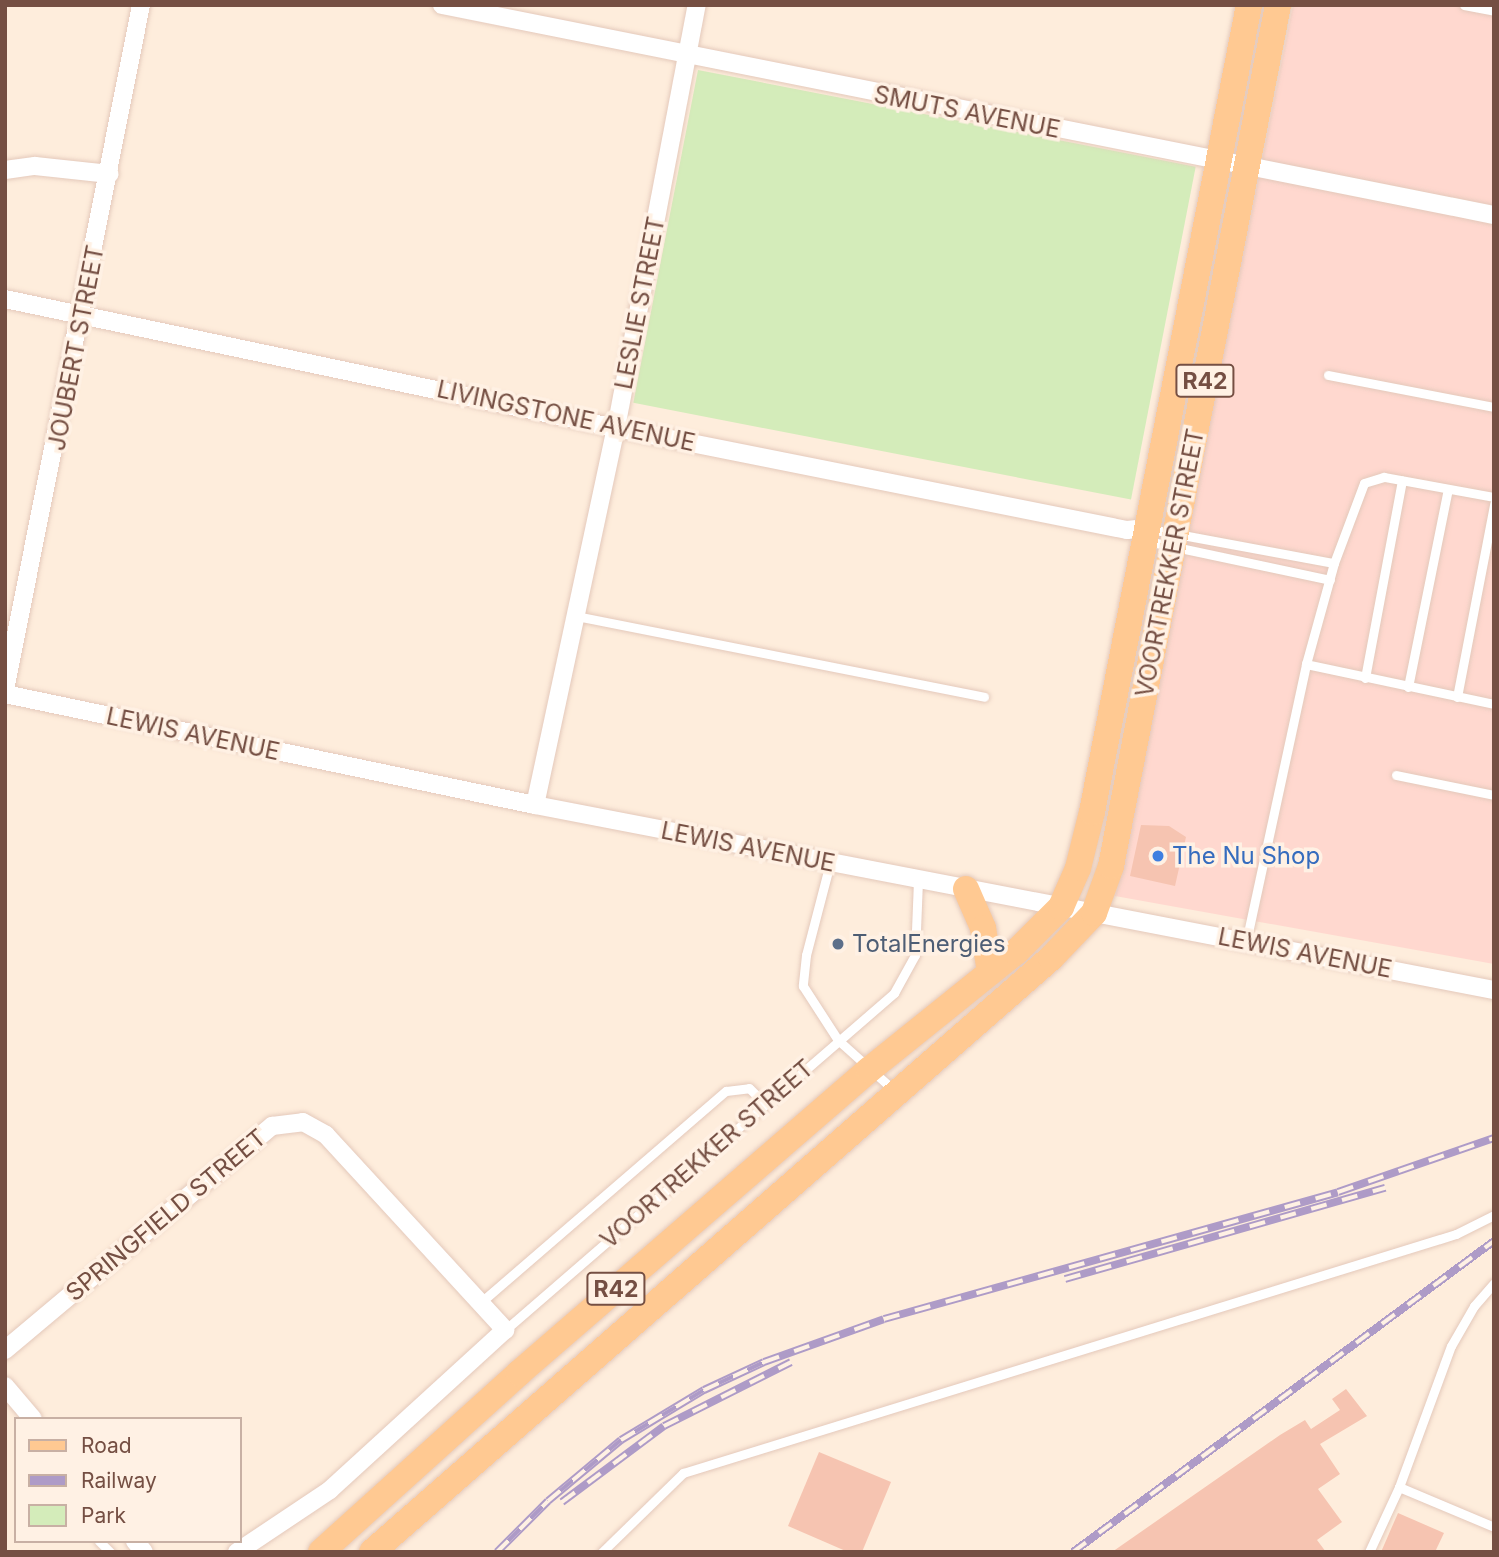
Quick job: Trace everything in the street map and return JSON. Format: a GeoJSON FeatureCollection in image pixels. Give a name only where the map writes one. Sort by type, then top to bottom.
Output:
{"type":"FeatureCollection","features":[{"type":"Feature","properties":{"kind":"main road","name":"VOORTREKKER STREET"},"geometry":{"type":"LineString","coordinates":[[1061,907],[1074,881],[1092,812],[1140,533],[1219,162],[1249,5]]}},
{"type":"Feature","properties":{"kind":"main road","name":"VOORTREKKER STREET"},"geometry":{"type":"LineString","coordinates":[[1094,913],[1111,866],[1278,5]]}},
{"type":"Feature","properties":{"kind":"main road"},"geometry":{"type":"LineString","coordinates":[[966,889],[980,919],[990,972]]}},
{"type":"Feature","properties":{"kind":"main road","name":"R42"},"geometry":{"type":"LineString","coordinates":[[321,1552],[569,1330],[869,1070],[990,972],[1061,907]]}},
{"type":"Feature","properties":{"kind":"main road","name":"R42"},"geometry":{"type":"LineString","coordinates":[[372,1552],[1051,958],[1094,913]]}},
{"type":"Feature","properties":{"kind":"main road"},"geometry":{"type":"LineString","coordinates":[[569,1330],[592,1358]]}},
{"type":"Feature","properties":{"kind":"street","name":"JOUBERT STREET"},"geometry":{"type":"LineString","coordinates":[[5,692],[83,314],[141,5]]}},
{"type":"Feature","properties":{"kind":"street","name":"SMUTS AVENUE"},"geometry":{"type":"LineString","coordinates":[[442,5],[686,57],[1494,215]]}},
{"type":"Feature","properties":{"kind":"street","name":"LESLIE STREET"},"geometry":{"type":"LineString","coordinates":[[536,806],[616,428],[697,5]]}},
{"type":"Feature","properties":{"kind":"street"},"geometry":{"type":"LineString","coordinates":[[5,170],[35,166],[110,174]]}},
{"type":"Feature","properties":{"kind":"street","name":"LIVINGSTONE AVENUE"},"geometry":{"type":"LineString","coordinates":[[5,299],[616,428],[1140,533]]}},
{"type":"Feature","properties":{"kind":"street","name":"LEWIS AVENUE"},"geometry":{"type":"LineString","coordinates":[[5,692],[536,806],[1494,990]]}},
{"type":"Feature","properties":{"kind":"street","name":"SPRINGFIELD STREET"},"geometry":{"type":"LineString","coordinates":[[5,1350],[283,1121],[303,1122],[326,1135],[505,1330]]}},
{"type":"Feature","properties":{"kind":"street","name":"VOORTREKKER STREET"},"geometry":{"type":"LineString","coordinates":[[237,1552],[330,1490],[505,1330]]}},
{"type":"Feature","properties":{"kind":"street"},"geometry":{"type":"LineString","coordinates":[[5,1386],[31,1417]]}},
{"type":"Feature","properties":{"kind":"lane"},"geometry":{"type":"LineString","coordinates":[[1464,5],[1494,11]]}},
{"type":"Feature","properties":{"kind":"lane"},"geometry":{"type":"LineString","coordinates":[[1328,375],[1494,407]]}},
{"type":"Feature","properties":{"kind":"lane"},"geometry":{"type":"LineString","coordinates":[[1246,942],[1307,664],[1334,564],[1364,483],[1375,477],[1494,497]]}},
{"type":"Feature","properties":{"kind":"lane"},"geometry":{"type":"LineString","coordinates":[[1365,678],[1402,480]]}},
{"type":"Feature","properties":{"kind":"lane"},"geometry":{"type":"LineString","coordinates":[[1408,687],[1448,489]]}},
{"type":"Feature","properties":{"kind":"lane"},"geometry":{"type":"LineString","coordinates":[[1457,697],[1494,504]]}},
{"type":"Feature","properties":{"kind":"lane","name":"LIVINGSTONE AVENUE"},"geometry":{"type":"LineString","coordinates":[[1140,533],[1334,564]]}},
{"type":"Feature","properties":{"kind":"lane","name":"LIVINGSTONE AVENUE"},"geometry":{"type":"LineString","coordinates":[[1176,539],[1330,580]]}},
{"type":"Feature","properties":{"kind":"lane"},"geometry":{"type":"LineString","coordinates":[[576,616],[984,697]]}},
{"type":"Feature","properties":{"kind":"lane"},"geometry":{"type":"LineString","coordinates":[[1307,664],[1494,704]]}},
{"type":"Feature","properties":{"kind":"lane"},"geometry":{"type":"LineString","coordinates":[[1396,775],[1494,795]]}},
{"type":"Feature","properties":{"kind":"lane"},"geometry":{"type":"LineString","coordinates":[[830,863],[806,955],[803,986],[838,1040],[896,1092]]}},
{"type":"Feature","properties":{"kind":"lane","name":"VOORTREKKER STREET"},"geometry":{"type":"LineString","coordinates":[[505,1330],[894,993],[911,970],[918,938],[918,881]]}},
{"type":"Feature","properties":{"kind":"lane"},"geometry":{"type":"LineString","coordinates":[[480,1303],[726,1091],[749,1088],[765,1104]]}},
{"type":"Feature","properties":{"kind":"lane"},"geometry":{"type":"LineString","coordinates":[[602,1552],[683,1472],[1456,1234],[1494,1214]]}},
{"type":"Feature","properties":{"kind":"lane"},"geometry":{"type":"LineString","coordinates":[[1369,1552],[1399,1488],[1451,1346],[1474,1306],[1494,1283]]}},
{"type":"Feature","properties":{"kind":"lane"},"geometry":{"type":"LineString","coordinates":[[1399,1488],[1494,1527]]}},
{"type":"Feature","properties":{"kind":"shaded area"},"geometry":{"type":"Polygon","coordinates":[[[1293,5],[1494,5],[1494,964],[1115,896],[1293,5]]]}},
{"type":"Feature","properties":{"kind":"green space"},"geometry":{"type":"Polygon","coordinates":[[[698,70],[1196,167],[1131,500],[633,403],[698,70]]]}},
{"type":"Feature","properties":{"kind":"building","name":"The Nu Shop"},"geometry":{"type":"Polygon","coordinates":[[[1141,825],[1169,826],[1186,837],[1175,886],[1130,876],[1141,825]]]}},
{"type":"Feature","properties":{"kind":"building"},"geometry":{"type":"Polygon","coordinates":[[[1346,1389],[1367,1416],[1320,1444],[1340,1474],[1318,1489],[1342,1522],[1317,1540],[1326,1552],[1112,1552],[1280,1435],[1305,1420],[1311,1429],[1340,1410],[1332,1399],[1346,1389]]]}},
{"type":"Feature","properties":{"kind":"building"},"geometry":{"type":"Polygon","coordinates":[[[819,1452],[891,1482],[862,1552],[848,1552],[788,1526],[819,1452]]]}},
{"type":"Feature","properties":{"kind":"building"},"geometry":{"type":"Polygon","coordinates":[[[1398,1513],[1444,1533],[1435,1552],[1381,1552],[1398,1513]]]}},
{"type":"Feature","properties":{"kind":"railway"},"geometry":{"type":"LineString","coordinates":[[497,1552],[548,1501],[621,1440],[704,1390],[764,1362],[884,1319],[1338,1192],[1494,1138]]}},
{"type":"Feature","properties":{"kind":"railway"},"geometry":{"type":"LineString","coordinates":[[1065,1279],[1385,1188]]}},
{"type":"Feature","properties":{"kind":"railway"},"geometry":{"type":"LineString","coordinates":[[1073,1552],[1494,1241]]}},
{"type":"Feature","properties":{"kind":"railway"},"geometry":{"type":"LineString","coordinates":[[562,1502],[664,1426],[791,1362]]}},
{"type":"Feature","properties":{"kind":"place","name":"The Nu Shop"},"geometry":{"type":"Point","coordinates":[1158,856]}},
{"type":"Feature","properties":{"kind":"place","name":"TotalEnergies"},"geometry":{"type":"Point","coordinates":[838,944]}}]}
